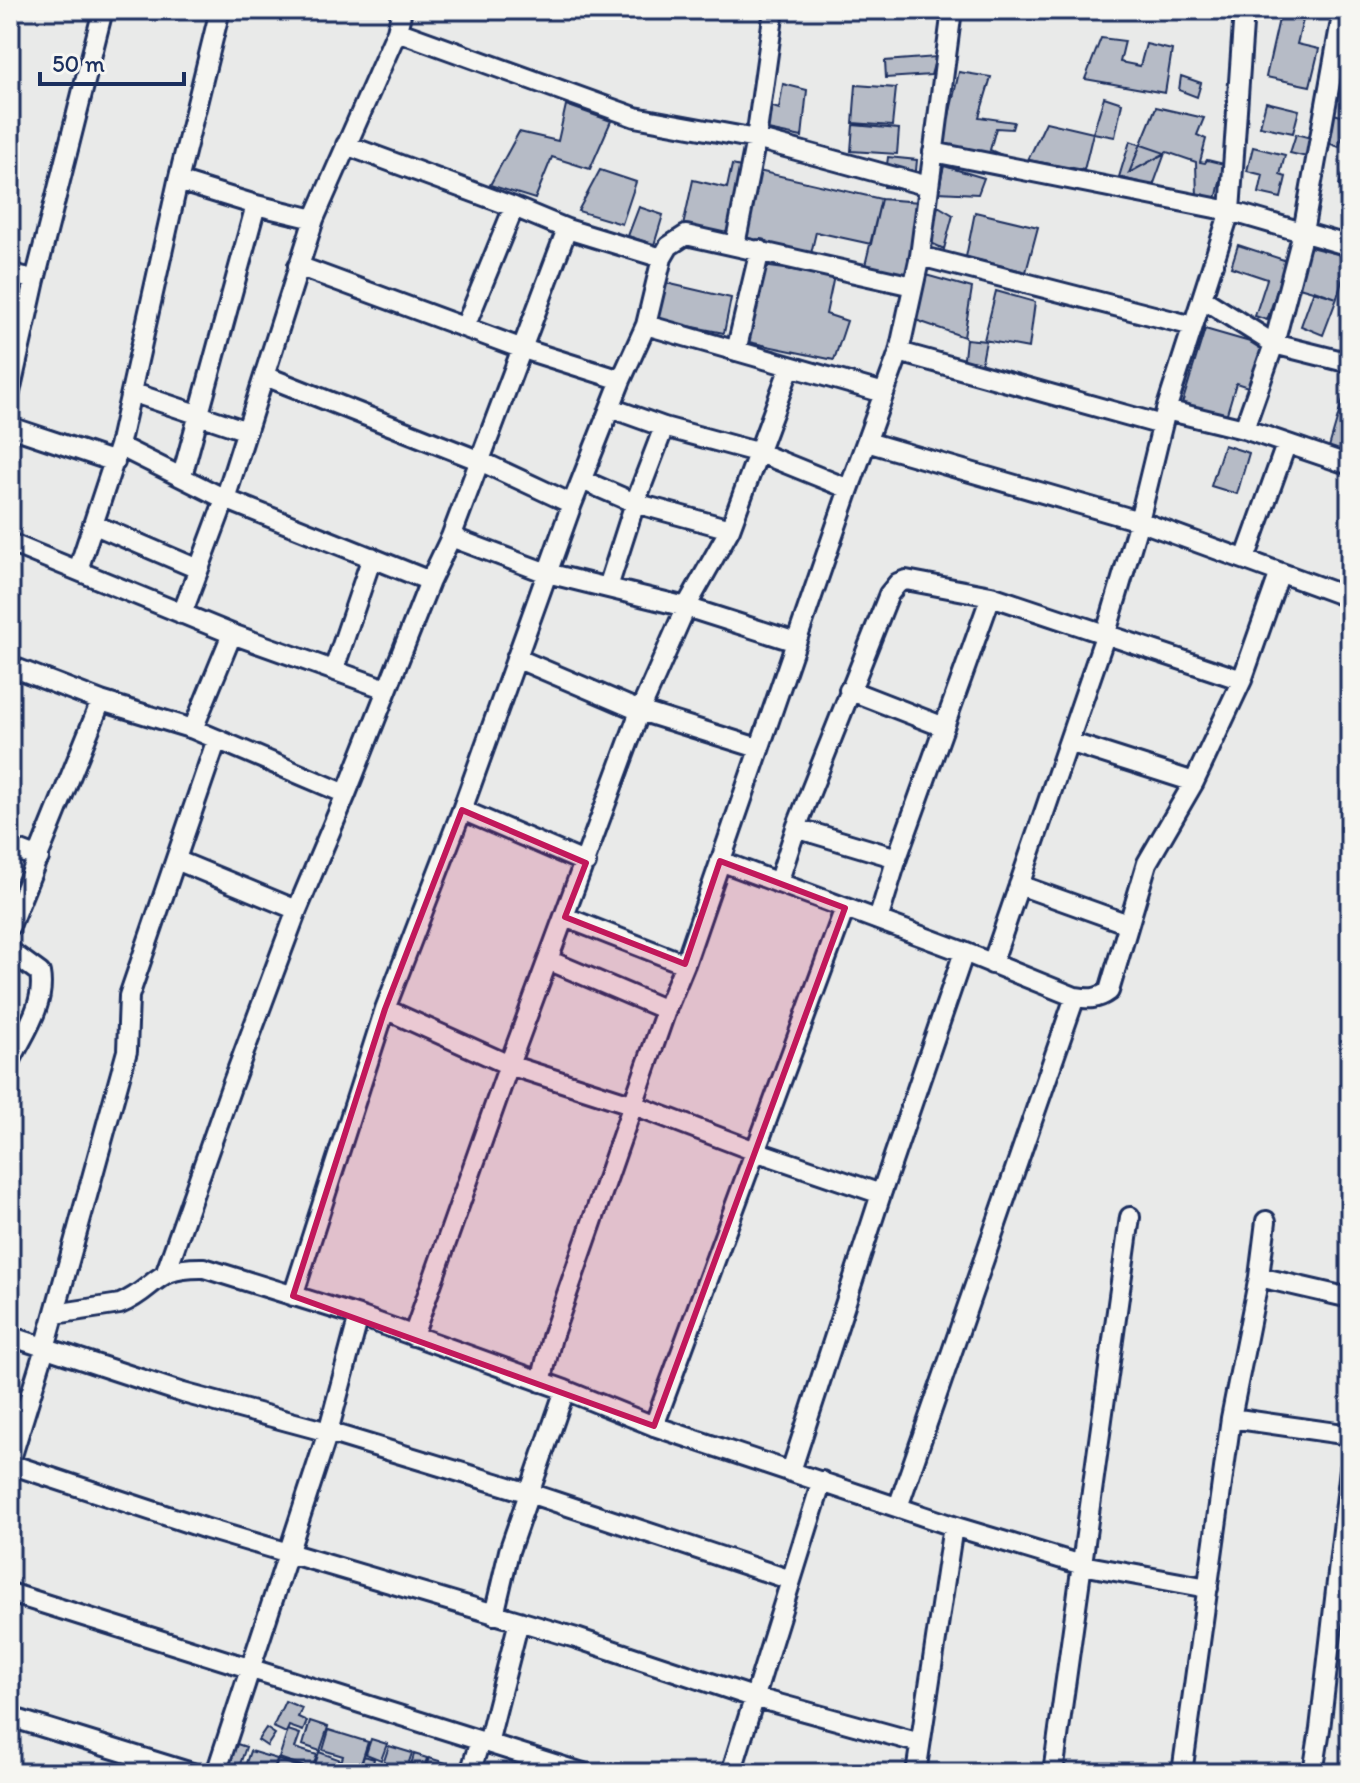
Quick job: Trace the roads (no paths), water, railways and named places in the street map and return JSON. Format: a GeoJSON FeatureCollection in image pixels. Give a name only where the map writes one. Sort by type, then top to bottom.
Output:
{"type":"FeatureCollection","features":[{"type":"Feature","properties":{"kind":"street"},"geometry":{"type":"LineString","coordinates":[[10,392],[103,10]]}},
{"type":"Feature","properties":{"kind":"street"},"geometry":{"type":"LineString","coordinates":[[78,570],[117,454],[220,10]]}},
{"type":"Feature","properties":{"kind":"street"},"geometry":{"type":"LineString","coordinates":[[182,614],[225,499],[314,219],[397,31],[402,10]]}},
{"type":"Feature","properties":{"kind":"street"},"geometry":{"type":"LineString","coordinates":[[735,245],[756,139],[774,10]]}},
{"type":"Feature","properties":{"kind":"street"},"geometry":{"type":"LineString","coordinates":[[541,1382],[552,1337],[899,352],[920,256],[952,10]]}},
{"type":"Feature","properties":{"kind":"street"},"geometry":{"type":"LineString","coordinates":[[992,964],[1106,633],[1139,521],[1164,418],[1230,211],[1244,10]]}},
{"type":"Feature","properties":{"kind":"street"},"geometry":{"type":"LineString","coordinates":[[1244,429],[1274,344],[1303,232],[1343,10]]}},
{"type":"Feature","properties":{"kind":"street"},"geometry":{"type":"LineString","coordinates":[[397,31],[635,117],[756,139],[928,186]]}},
{"type":"Feature","properties":{"kind":"street"},"geometry":{"type":"LineString","coordinates":[[346,145],[567,229],[662,258]]}},
{"type":"Feature","properties":{"kind":"street"},"geometry":{"type":"LineString","coordinates":[[933,152],[1230,211],[1350,246]]}},
{"type":"Feature","properties":{"kind":"street"},"geometry":{"type":"LineString","coordinates":[[178,181],[314,219]]}},
{"type":"Feature","properties":{"kind":"street"},"geometry":{"type":"LineString","coordinates":[[182,476],[256,205]]}},
{"type":"Feature","properties":{"kind":"street"},"geometry":{"type":"LineString","coordinates":[[465,327],[514,207]]}},
{"type":"Feature","properties":{"kind":"street"},"geometry":{"type":"LineString","coordinates":[[166,1272],[297,910],[430,581],[451,537],[567,229]]}},
{"type":"Feature","properties":{"kind":"street"},"geometry":{"type":"LineString","coordinates":[[293,1296],[385,1009],[462,810],[572,504],[646,325],[662,258],[669,246],[686,235],[913,286]]}},
{"type":"Feature","properties":{"kind":"street"},"geometry":{"type":"LineString","coordinates":[[736,351],[760,250]]}},
{"type":"Feature","properties":{"kind":"street"},"geometry":{"type":"LineString","coordinates":[[920,256],[1193,326]]}},
{"type":"Feature","properties":{"kind":"street"},"geometry":{"type":"LineString","coordinates":[[298,266],[520,348],[621,380]]}},
{"type":"Feature","properties":{"kind":"street"},"geometry":{"type":"LineString","coordinates":[[10,273],[35,280]]}},
{"type":"Feature","properties":{"kind":"street"},"geometry":{"type":"LineString","coordinates":[[1203,299],[1274,344],[1350,363]]}},
{"type":"Feature","properties":{"kind":"street"},"geometry":{"type":"LineString","coordinates":[[646,325],[884,393]]}},
{"type":"Feature","properties":{"kind":"street"},"geometry":{"type":"LineString","coordinates":[[899,352],[1164,418],[1244,429],[1350,465]]}},
{"type":"Feature","properties":{"kind":"street"},"geometry":{"type":"LineString","coordinates":[[413,1336],[640,711],[686,607],[730,529],[790,367]]}},
{"type":"Feature","properties":{"kind":"street"},"geometry":{"type":"LineString","coordinates":[[265,376],[478,460],[572,504]]}},
{"type":"Feature","properties":{"kind":"street"},"geometry":{"type":"LineString","coordinates":[[131,392],[247,431]]}},
{"type":"Feature","properties":{"kind":"street"},"geometry":{"type":"LineString","coordinates":[[611,408],[664,427],[760,453],[849,489]]}},
{"type":"Feature","properties":{"kind":"street"},"geometry":{"type":"LineString","coordinates":[[10,427],[117,454],[182,476],[225,499],[430,581]]}},
{"type":"Feature","properties":{"kind":"street"},"geometry":{"type":"LineString","coordinates":[[608,587],[664,427]]}},
{"type":"Feature","properties":{"kind":"street"},"geometry":{"type":"LineString","coordinates":[[867,442],[1139,521],[1245,559],[1279,575],[1350,598]]}},
{"type":"Feature","properties":{"kind":"street"},"geometry":{"type":"LineString","coordinates":[[1245,559],[1286,445]]}},
{"type":"Feature","properties":{"kind":"street"},"geometry":{"type":"LineString","coordinates":[[582,480],[635,503],[730,529]]}},
{"type":"Feature","properties":{"kind":"street"},"geometry":{"type":"LineString","coordinates":[[95,525],[198,569]]}},
{"type":"Feature","properties":{"kind":"street"},"geometry":{"type":"LineString","coordinates":[[451,537],[547,573],[686,607],[796,642]]}},
{"type":"Feature","properties":{"kind":"street"},"geometry":{"type":"LineString","coordinates":[[10,543],[232,634],[386,689]]}},
{"type":"Feature","properties":{"kind":"street"},"geometry":{"type":"LineString","coordinates":[[334,669],[372,557]]}},
{"type":"Feature","properties":{"kind":"street"},"geometry":{"type":"LineString","coordinates":[[720,861],[1075,997],[1092,999],[1109,991],[1147,863],[1194,782],[1242,680],[1279,575]]}},
{"type":"Feature","properties":{"kind":"street"},"geometry":{"type":"LineString","coordinates":[[778,883],[849,690],[889,594],[898,583],[916,581],[991,596],[1242,680]]}},
{"type":"Feature","properties":{"kind":"street"},"geometry":{"type":"LineString","coordinates":[[878,920],[897,858],[991,596]]}},
{"type":"Feature","properties":{"kind":"street"},"geometry":{"type":"LineString","coordinates":[[193,729],[232,634]]}},
{"type":"Feature","properties":{"kind":"street"},"geometry":{"type":"LineString","coordinates":[[516,658],[640,711],[758,748]]}},
{"type":"Feature","properties":{"kind":"street"},"geometry":{"type":"LineString","coordinates":[[10,666],[101,701],[193,729],[346,794]]}},
{"type":"Feature","properties":{"kind":"street"},"geometry":{"type":"LineString","coordinates":[[849,690],[944,727]]}},
{"type":"Feature","properties":{"kind":"street"},"geometry":{"type":"LineString","coordinates":[[10,926],[101,701]]}},
{"type":"Feature","properties":{"kind":"street"},"geometry":{"type":"LineString","coordinates":[[217,739],[129,996],[127,1051],[55,1314],[10,1463],[289,1554],[519,1621],[753,1697],[920,1743]]}},
{"type":"Feature","properties":{"kind":"street"},"geometry":{"type":"LineString","coordinates":[[1069,742],[1194,782]]}},
{"type":"Feature","properties":{"kind":"street"},"geometry":{"type":"LineString","coordinates":[[462,810],[586,863]]}},
{"type":"Feature","properties":{"kind":"street"},"geometry":{"type":"LineString","coordinates":[[796,828],[897,858]]}},
{"type":"Feature","properties":{"kind":"street"},"geometry":{"type":"LineString","coordinates":[[10,847],[39,858]]}},
{"type":"Feature","properties":{"kind":"street"},"geometry":{"type":"LineString","coordinates":[[176,860],[297,910]]}},
{"type":"Feature","properties":{"kind":"street"},"geometry":{"type":"LineString","coordinates":[[1019,885],[1128,924]]}},
{"type":"Feature","properties":{"kind":"street"},"geometry":{"type":"LineString","coordinates":[[654,1426],[845,908]]}},
{"type":"Feature","properties":{"kind":"street"},"geometry":{"type":"LineString","coordinates":[[565,917],[685,964]]}},
{"type":"Feature","properties":{"kind":"street"},"geometry":{"type":"LineString","coordinates":[[10,951],[40,973],[42,985],[37,1009],[10,1062]]}},
{"type":"Feature","properties":{"kind":"street"},"geometry":{"type":"LineString","coordinates":[[791,1471],[964,952]]}},
{"type":"Feature","properties":{"kind":"street"},"geometry":{"type":"LineString","coordinates":[[548,960],[666,1010]]}},
{"type":"Feature","properties":{"kind":"street"},"geometry":{"type":"LineString","coordinates":[[898,1507],[1075,997]]}},
{"type":"Feature","properties":{"kind":"street"},"geometry":{"type":"LineString","coordinates":[[385,1009],[509,1065],[634,1105],[881,1194]]}},
{"type":"Feature","properties":{"kind":"street"},"geometry":{"type":"LineString","coordinates":[[1053,1773],[1130,1217]]}},
{"type":"Feature","properties":{"kind":"street"},"geometry":{"type":"LineString","coordinates":[[1182,1773],[1231,1418],[1259,1277],[1266,1221]]}},
{"type":"Feature","properties":{"kind":"street"},"geometry":{"type":"LineString","coordinates":[[55,1314],[120,1304],[130,1300],[166,1272],[204,1268],[359,1316],[565,1390],[654,1426],[953,1526],[1082,1565],[1208,1588]]}},
{"type":"Feature","properties":{"kind":"street"},"geometry":{"type":"LineString","coordinates":[[1259,1277],[1350,1298]]}},
{"type":"Feature","properties":{"kind":"street"},"geometry":{"type":"LineString","coordinates":[[216,1773],[328,1432],[359,1316]]}},
{"type":"Feature","properties":{"kind":"street"},"geometry":{"type":"LineString","coordinates":[[10,1336],[183,1393],[328,1432],[529,1493],[791,1580]]}},
{"type":"Feature","properties":{"kind":"street"},"geometry":{"type":"LineString","coordinates":[[494,1615],[509,1551],[565,1390]]}},
{"type":"Feature","properties":{"kind":"street"},"geometry":{"type":"LineString","coordinates":[[1231,1418],[1350,1435]]}},
{"type":"Feature","properties":{"kind":"street"},"geometry":{"type":"LineString","coordinates":[[1313,1773],[1350,1469]]}},
{"type":"Feature","properties":{"kind":"street"},"geometry":{"type":"LineString","coordinates":[[731,1773],[822,1481]]}},
{"type":"Feature","properties":{"kind":"street"},"geometry":{"type":"LineString","coordinates":[[916,1773],[953,1526]]}},
{"type":"Feature","properties":{"kind":"street"},"geometry":{"type":"LineString","coordinates":[[10,1593],[583,1773]]}},
{"type":"Feature","properties":{"kind":"street"},"geometry":{"type":"LineString","coordinates":[[470,1773],[484,1742],[519,1621]]}},
{"type":"Feature","properties":{"kind":"street"},"geometry":{"type":"LineString","coordinates":[[10,1717],[192,1773]]}}]}
